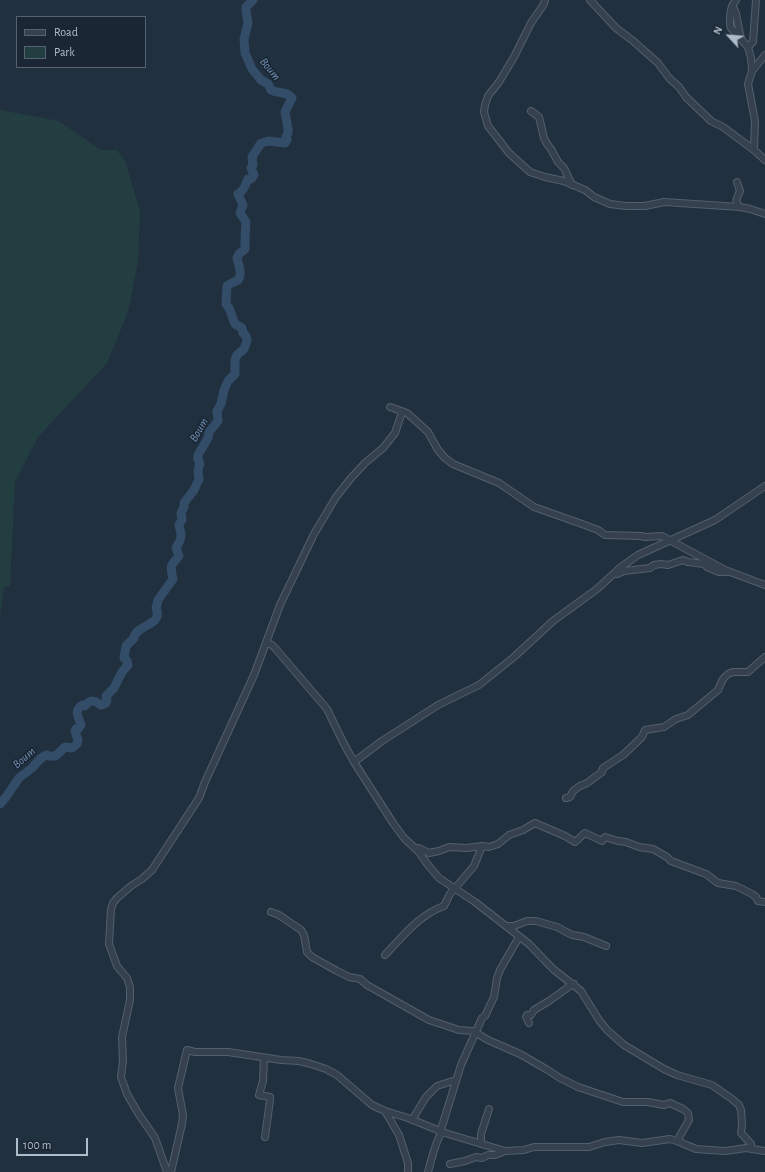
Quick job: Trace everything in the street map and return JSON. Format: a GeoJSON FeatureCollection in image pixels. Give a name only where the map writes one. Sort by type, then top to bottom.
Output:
{"type":"FeatureCollection","features":[{"type":"Feature","properties":{"kind":"street"},"geometry":{"type":"LineString","coordinates":[[545,0],[544,4],[531,23],[514,57],[499,82],[488,96],[484,112],[488,126],[515,159],[530,172],[585,190],[601,201],[621,205],[645,206],[664,202],[740,207],[750,208],[765,214]]}},
{"type":"Feature","properties":{"kind":"street"},"geometry":{"type":"LineString","coordinates":[[590,0],[616,28],[658,63],[686,97],[711,121],[723,127],[765,160]]}},
{"type":"Feature","properties":{"kind":"street"},"geometry":{"type":"LineString","coordinates":[[748,47],[753,42],[756,0]]}},
{"type":"Feature","properties":{"kind":"street"},"geometry":{"type":"LineString","coordinates":[[734,3],[730,24],[731,28],[748,47],[751,58],[752,71],[748,84],[755,121],[754,150]]}},
{"type":"Feature","properties":{"kind":"street"},"geometry":{"type":"LineString","coordinates":[[752,71],[765,55]]}},
{"type":"Feature","properties":{"kind":"street"},"geometry":{"type":"LineString","coordinates":[[531,111],[539,117],[544,138],[558,162],[564,168],[572,185]]}},
{"type":"Feature","properties":{"kind":"street"},"geometry":{"type":"LineString","coordinates":[[737,182],[740,191],[736,196],[736,200],[740,207]]}},
{"type":"Feature","properties":{"kind":"street"},"geometry":{"type":"LineString","coordinates":[[390,407],[407,413],[417,422],[428,432],[438,450],[453,464],[498,483],[534,507],[598,530],[605,535],[645,537],[662,536],[728,571],[765,585]]}},
{"type":"Feature","properties":{"kind":"street"},"geometry":{"type":"LineString","coordinates":[[167,1172],[155,1138],[135,1107],[121,1077],[122,1037],[130,1000],[130,987],[127,978],[117,966],[110,951],[111,909],[117,898],[152,870],[199,798],[251,682],[280,605],[314,534],[336,497],[351,478],[365,463],[383,448],[395,434],[402,412]]}},
{"type":"Feature","properties":{"kind":"street"},"geometry":{"type":"LineString","coordinates":[[354,762],[382,741],[438,704],[479,685],[514,657],[553,621],[597,589],[638,554],[715,520],[765,486]]}},
{"type":"Feature","properties":{"kind":"street"},"geometry":{"type":"LineString","coordinates":[[610,578],[624,571],[650,568],[654,565],[668,564],[683,560],[704,564],[707,567],[720,572],[728,571]]}},
{"type":"Feature","properties":{"kind":"street"},"geometry":{"type":"LineString","coordinates":[[266,642],[275,648],[327,709],[354,762],[393,823],[439,878],[475,902],[506,926],[539,954],[553,969],[574,984],[581,991],[607,1030],[624,1046],[678,1076],[712,1085],[739,1105],[742,1112],[740,1132],[751,1144],[751,1148]]}},
{"type":"Feature","properties":{"kind":"street"},"geometry":{"type":"LineString","coordinates":[[566,798],[570,797],[572,791],[587,783],[602,772],[603,768],[623,755],[642,737],[645,730],[664,727],[676,719],[688,715],[718,690],[723,679],[728,674],[733,672],[748,672],[765,656]]}},
{"type":"Feature","properties":{"kind":"street"},"geometry":{"type":"LineString","coordinates":[[415,848],[429,852],[439,851],[449,847],[468,848],[482,846],[486,848],[498,844],[509,835],[523,830],[535,823],[575,842],[579,840],[580,836],[585,834],[602,841],[605,837],[609,837],[639,847],[653,849],[667,857],[670,861],[706,874],[718,883],[736,886],[752,894],[756,897],[758,902],[765,902]]}},
{"type":"Feature","properties":{"kind":"street"},"geometry":{"type":"LineString","coordinates":[[385,955],[408,930],[423,917],[435,909],[444,906],[450,894],[456,889],[474,866],[482,846]]}},
{"type":"Feature","properties":{"kind":"street"},"geometry":{"type":"LineString","coordinates":[[271,912],[280,915],[301,930],[304,935],[307,952],[312,958],[321,964],[349,977],[360,979],[367,985],[429,1020],[459,1030],[476,1032],[488,1040],[520,1054],[578,1087],[623,1102],[648,1102],[664,1105],[670,1104],[683,1109],[688,1113],[689,1120],[677,1141]]}},
{"type":"Feature","properties":{"kind":"street"},"geometry":{"type":"LineString","coordinates":[[506,926],[514,926],[527,921],[536,921],[557,927],[572,936],[584,937],[606,946]]}},
{"type":"Feature","properties":{"kind":"street"},"geometry":{"type":"LineString","coordinates":[[428,1172],[434,1147],[441,1132],[441,1126],[444,1123],[456,1080],[469,1046],[494,997],[500,970],[519,937]]}},
{"type":"Feature","properties":{"kind":"street"},"geometry":{"type":"LineString","coordinates":[[529,1023],[526,1017],[527,1015],[531,1015],[534,1010],[574,984]]}},
{"type":"Feature","properties":{"kind":"street"},"geometry":{"type":"LineString","coordinates":[[172,1172],[183,1115],[178,1088],[188,1050],[195,1052],[228,1052],[264,1058],[299,1061],[326,1069],[337,1075],[372,1105],[385,1111],[441,1132],[505,1151],[524,1150],[534,1147],[589,1147],[605,1142],[619,1140],[642,1143],[670,1139],[696,1148],[710,1150],[726,1151],[740,1148],[751,1148],[765,1151]]}},
{"type":"Feature","properties":{"kind":"street"},"geometry":{"type":"LineString","coordinates":[[264,1058],[263,1081],[259,1095],[270,1097],[265,1137]]}},
{"type":"Feature","properties":{"kind":"street"},"geometry":{"type":"LineString","coordinates":[[412,1120],[426,1097],[437,1086],[456,1080]]}},
{"type":"Feature","properties":{"kind":"street"},"geometry":{"type":"LineString","coordinates":[[480,1144],[481,1134],[489,1109]]}},
{"type":"Feature","properties":{"kind":"street"},"geometry":{"type":"LineString","coordinates":[[385,1111],[398,1135],[408,1164],[408,1172]]}},
{"type":"Feature","properties":{"kind":"street"},"geometry":{"type":"LineString","coordinates":[[450,1164],[476,1157],[482,1158],[488,1155],[495,1155],[505,1151]]}},
{"type":"Feature","properties":{"kind":"green space"},"geometry":{"type":"Polygon","coordinates":[[[0,110],[59,121],[101,150],[117,150],[126,163],[140,212],[138,262],[128,312],[107,363],[38,437],[15,482],[10,586],[4,587],[0,616],[0,110]]]}},
{"type":"Feature","properties":{"kind":"waterway","name":"Boum"},"geometry":{"type":"LineString","coordinates":[[0,804],[19,778],[32,768],[40,759],[46,755],[55,756],[65,747],[72,748],[77,744],[78,740],[75,731],[81,725],[77,715],[79,708],[82,705],[85,706],[90,701],[94,701],[101,705],[106,703],[106,696],[114,688],[122,672],[128,665],[124,658],[126,646],[139,630],[153,622],[156,618],[158,600],[173,579],[171,571],[172,566],[179,556],[176,548],[181,537],[179,526],[182,520],[181,513],[184,503],[194,490],[199,479],[198,470],[200,464],[198,455],[208,438],[209,432],[218,421],[217,411],[221,404],[224,390],[228,381],[235,374],[235,360],[237,355],[244,349],[247,341],[242,328],[235,324],[226,304],[227,286],[239,278],[240,272],[237,258],[245,249],[246,222],[240,213],[243,205],[238,194],[243,189],[248,179],[251,179],[254,175],[251,168],[253,165],[252,157],[261,143],[269,141],[285,143],[288,133],[285,112],[292,98],[288,94],[271,90],[268,84],[261,80],[252,69],[245,53],[244,39],[248,23],[246,7],[253,0]]}}]}
